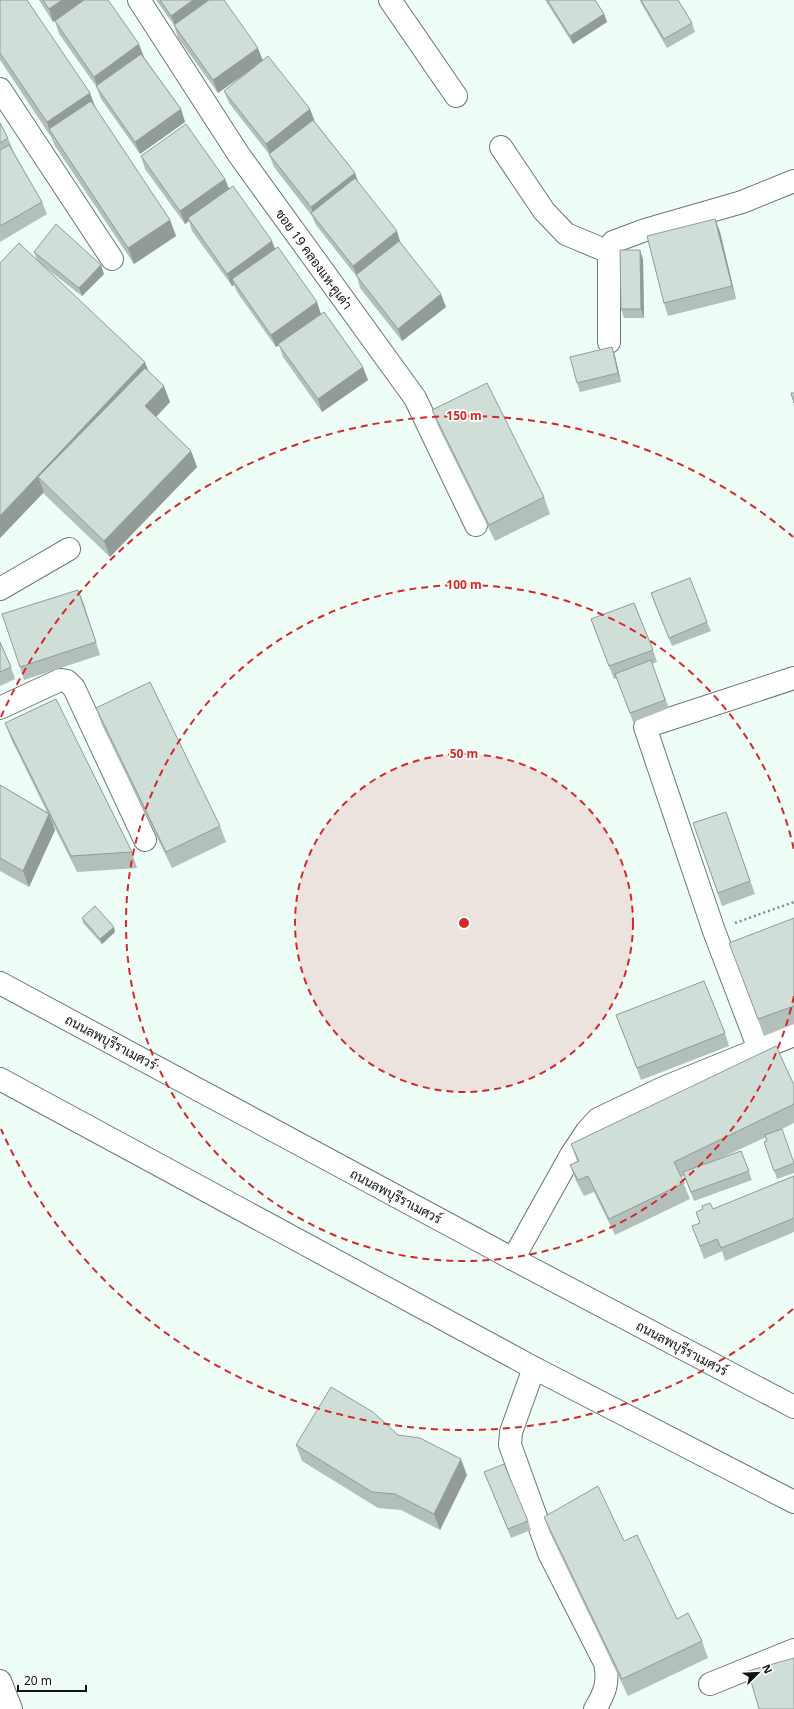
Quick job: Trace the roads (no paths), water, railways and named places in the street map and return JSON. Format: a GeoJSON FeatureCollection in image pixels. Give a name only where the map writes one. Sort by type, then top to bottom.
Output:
{"type":"FeatureCollection","features":[{"type":"Feature","properties":{"kind":"street","name":"ซอย 19 คลองแห-คูเต่า"},"geometry":{"type":"LineString","coordinates":[[139,0],[239,155],[415,398],[476,525]]}},
{"type":"Feature","properties":{"kind":"street"},"geometry":{"type":"LineString","coordinates":[[390,0],[456,96]]}},
{"type":"Feature","properties":{"kind":"street"},"geometry":{"type":"LineString","coordinates":[[0,88],[112,259]]}},
{"type":"Feature","properties":{"kind":"street"},"geometry":{"type":"LineString","coordinates":[[501,147],[544,211],[566,234],[609,252]]}},
{"type":"Feature","properties":{"kind":"street"},"geometry":{"type":"LineString","coordinates":[[609,342],[609,252],[613,242],[645,230],[742,202],[794,181]]}},
{"type":"Feature","properties":{"kind":"street"},"geometry":{"type":"LineString","coordinates":[[0,589],[69,549]]}},
{"type":"Feature","properties":{"kind":"street"},"geometry":{"type":"LineString","coordinates":[[759,1049],[714,931],[645,727],[794,678]]}},
{"type":"Feature","properties":{"kind":"street"},"geometry":{"type":"LineString","coordinates":[[0,708],[60,680],[67,682],[74,688],[145,840]]}},
{"type":"Feature","properties":{"kind":"street","name":"ถนนลพบุรีราเมศวร์"},"geometry":{"type":"LineString","coordinates":[[0,982],[513,1259],[794,1407]]}},
{"type":"Feature","properties":{"kind":"street"},"geometry":{"type":"LineString","coordinates":[[513,1259],[571,1155],[583,1136],[598,1119],[663,1088],[794,1035]]}},
{"type":"Feature","properties":{"kind":"street"},"geometry":{"type":"LineString","coordinates":[[0,1079],[534,1368],[794,1502]]}},
{"type":"Feature","properties":{"kind":"street"},"geometry":{"type":"LineString","coordinates":[[534,1368],[511,1432],[510,1445],[549,1553],[605,1663],[607,1673],[605,1693],[595,1709]]}},
{"type":"Feature","properties":{"kind":"street"},"geometry":{"type":"LineString","coordinates":[[710,1684],[794,1650]]}},
{"type":"Feature","properties":{"kind":"street"},"geometry":{"type":"LineString","coordinates":[[0,1680],[11,1709]]}}]}
